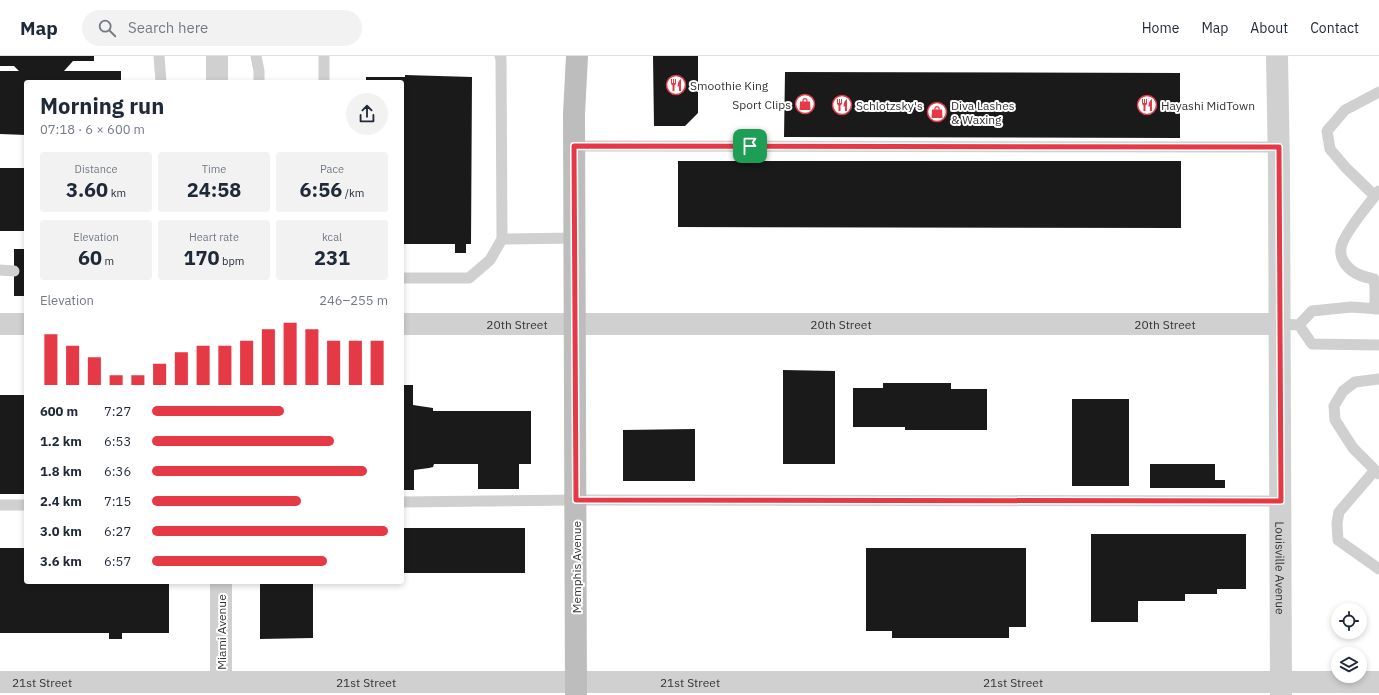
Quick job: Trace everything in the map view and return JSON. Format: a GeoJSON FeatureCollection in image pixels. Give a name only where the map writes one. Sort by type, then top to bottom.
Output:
{"type":"FeatureCollection","features":[{"type":"Feature","properties":{"kind":"street"},"geometry":{"type":"LineString","coordinates":[[217,56],[217,80]]}},
{"type":"Feature","properties":{"kind":"street","name":"Memphis Avenue"},"geometry":{"type":"LineString","coordinates":[[576,689],[574,114],[578,56]]}},
{"type":"Feature","properties":{"kind":"street","name":"Louisville Avenue"},"geometry":{"type":"LineString","coordinates":[[1277,56],[1279,147],[1289,324],[1281,501],[1281,688]]}},
{"type":"Feature","properties":{"kind":"street"},"geometry":{"type":"LineString","coordinates":[[0,324],[24,324]]}},
{"type":"Feature","properties":{"kind":"street","name":"20th Street"},"geometry":{"type":"LineString","coordinates":[[404,324],[1289,324]]}},
{"type":"Feature","properties":{"kind":"street","name":"Miami Avenue"},"geometry":{"type":"LineString","coordinates":[[221,584],[221,682]]}},
{"type":"Feature","properties":{"kind":"street","name":"21st Street"},"geometry":{"type":"LineString","coordinates":[[0,682],[156,689],[221,682],[576,689],[1281,688],[1379,682]]}},
{"type":"Feature","properties":{"kind":"lane"},"geometry":{"type":"LineString","coordinates":[[159,56],[161,80]]}},
{"type":"Feature","properties":{"kind":"lane"},"geometry":{"type":"LineString","coordinates":[[256,56],[259,70],[259,80]]}},
{"type":"Feature","properties":{"kind":"lane"},"geometry":{"type":"LineString","coordinates":[[324,56],[324,80]]}},
{"type":"Feature","properties":{"kind":"lane"},"geometry":{"type":"LineString","coordinates":[[404,278],[469,278],[490,260],[502,239],[500,56]]}},
{"type":"Feature","properties":{"kind":"lane"},"geometry":{"type":"LineString","coordinates":[[1379,92],[1345,110],[1327,131],[1330,149],[1346,168],[1377,193],[1351,228],[1341,246],[1342,259],[1349,269],[1363,277],[1376,278],[1375,288],[1377,309],[1351,307],[1312,310],[1289,324],[1312,344],[1379,345]]}},
{"type":"Feature","properties":{"kind":"lane"},"geometry":{"type":"LineString","coordinates":[[574,146],[1279,147]]}},
{"type":"Feature","properties":{"kind":"lane"},"geometry":{"type":"LineString","coordinates":[[502,239],[575,238]]}},
{"type":"Feature","properties":{"kind":"lane"},"geometry":{"type":"LineString","coordinates":[[0,270],[14,270]]}},
{"type":"Feature","properties":{"kind":"lane"},"geometry":{"type":"LineString","coordinates":[[1379,379],[1356,382],[1343,390],[1334,406],[1335,420],[1352,448],[1377,472],[1339,512],[1337,523],[1338,540],[1379,569]]}},
{"type":"Feature","properties":{"kind":"lane"},"geometry":{"type":"LineString","coordinates":[[404,502],[576,500],[1281,501]]}},
{"type":"Feature","properties":{"kind":"lane"},"geometry":{"type":"LineString","coordinates":[[0,505],[24,505]]}},
{"type":"Feature","properties":{"kind":"building"},"geometry":{"type":"Polygon","coordinates":[[[0,56],[94,56],[94,61],[73,61],[64,71],[121,71],[121,80],[24,80],[24,135],[0,134],[0,71],[19,71],[14,66],[0,66],[0,56]]]}},
{"type":"Feature","properties":{"kind":"building","name":"Smoothie King"},"geometry":{"type":"Polygon","coordinates":[[[653,56],[698,56],[698,113],[685,126],[654,126],[653,56]]]}},
{"type":"Feature","properties":{"kind":"building"},"geometry":{"type":"Polygon","coordinates":[[[785,72],[1180,73],[1180,138],[784,137],[785,72]]]}},
{"type":"Feature","properties":{"kind":"building"},"geometry":{"type":"Polygon","coordinates":[[[405,75],[472,77],[471,244],[466,244],[466,253],[455,253],[455,244],[404,244],[404,80],[366,80],[366,77],[405,77],[405,75]]]}},
{"type":"Feature","properties":{"kind":"building"},"geometry":{"type":"Polygon","coordinates":[[[678,161],[1181,161],[1181,228],[678,227],[678,161]]]}},
{"type":"Feature","properties":{"kind":"building"},"geometry":{"type":"Polygon","coordinates":[[[0,168],[24,168],[24,231],[0,231],[0,168]]]}},
{"type":"Feature","properties":{"kind":"building"},"geometry":{"type":"Polygon","coordinates":[[[14,249],[24,249],[24,296],[14,296],[14,249]]]}},
{"type":"Feature","properties":{"kind":"building"},"geometry":{"type":"Polygon","coordinates":[[[783,370],[835,371],[835,464],[783,464],[783,370]]]}},
{"type":"Feature","properties":{"kind":"building"},"geometry":{"type":"Polygon","coordinates":[[[883,383],[951,383],[951,389],[987,389],[987,430],[905,430],[905,427],[853,427],[853,388],[883,388],[883,383]]]}},
{"type":"Feature","properties":{"kind":"building"},"geometry":{"type":"Polygon","coordinates":[[[404,385],[413,385],[413,405],[433,408],[433,411],[531,411],[531,464],[519,464],[519,489],[478,489],[478,464],[434,464],[433,467],[414,470],[414,490],[404,490],[404,385]]]}},
{"type":"Feature","properties":{"kind":"building"},"geometry":{"type":"Polygon","coordinates":[[[0,395],[24,395],[24,494],[0,494],[0,395]]]}},
{"type":"Feature","properties":{"kind":"building"},"geometry":{"type":"Polygon","coordinates":[[[1072,399],[1129,399],[1129,486],[1072,486],[1072,399]]]}},
{"type":"Feature","properties":{"kind":"building"},"geometry":{"type":"Polygon","coordinates":[[[695,429],[695,481],[623,481],[623,430],[695,429]]]}},
{"type":"Feature","properties":{"kind":"building"},"geometry":{"type":"Polygon","coordinates":[[[1150,464],[1215,464],[1215,480],[1225,480],[1225,488],[1150,488],[1150,464]]]}},
{"type":"Feature","properties":{"kind":"building"},"geometry":{"type":"Polygon","coordinates":[[[404,528],[525,528],[525,573],[404,573],[404,528]]]}},
{"type":"Feature","properties":{"kind":"building"},"geometry":{"type":"Polygon","coordinates":[[[1091,534],[1246,534],[1246,589],[1217,589],[1217,594],[1185,594],[1185,601],[1138,601],[1138,622],[1091,622],[1091,534]]]}},
{"type":"Feature","properties":{"kind":"building"},"geometry":{"type":"Polygon","coordinates":[[[0,548],[24,548],[24,584],[169,584],[169,633],[122,633],[122,639],[109,639],[109,633],[0,633],[0,548]]]}},
{"type":"Feature","properties":{"kind":"building"},"geometry":{"type":"Polygon","coordinates":[[[866,548],[1026,548],[1026,627],[1009,627],[1009,638],[892,638],[892,631],[866,631],[866,548]]]}},
{"type":"Feature","properties":{"kind":"building"},"geometry":{"type":"Polygon","coordinates":[[[260,584],[313,584],[313,638],[260,639],[260,584]]]}},
{"type":"Feature","properties":{"kind":"place","name":"Smoothie King"},"geometry":{"type":"Point","coordinates":[676,85]}},
{"type":"Feature","properties":{"kind":"place","name":"Sport Clips"},"geometry":{"type":"Point","coordinates":[805,104]}},
{"type":"Feature","properties":{"kind":"place","name":"Schlotzsky's"},"geometry":{"type":"Point","coordinates":[842,105]}},
{"type":"Feature","properties":{"kind":"place","name":"Hayashi MidTown"},"geometry":{"type":"Point","coordinates":[1147,105]}},
{"type":"Feature","properties":{"kind":"place","name":"Diva Lashes & Waxing"},"geometry":{"type":"Point","coordinates":[937,112]}},
{"type":"Feature","properties":{"kind":"route"},"geometry":{"type":"LineString","coordinates":[[574,146],[750,146],[1279,147],[1281,501],[576,500],[574,146]]}}]}
